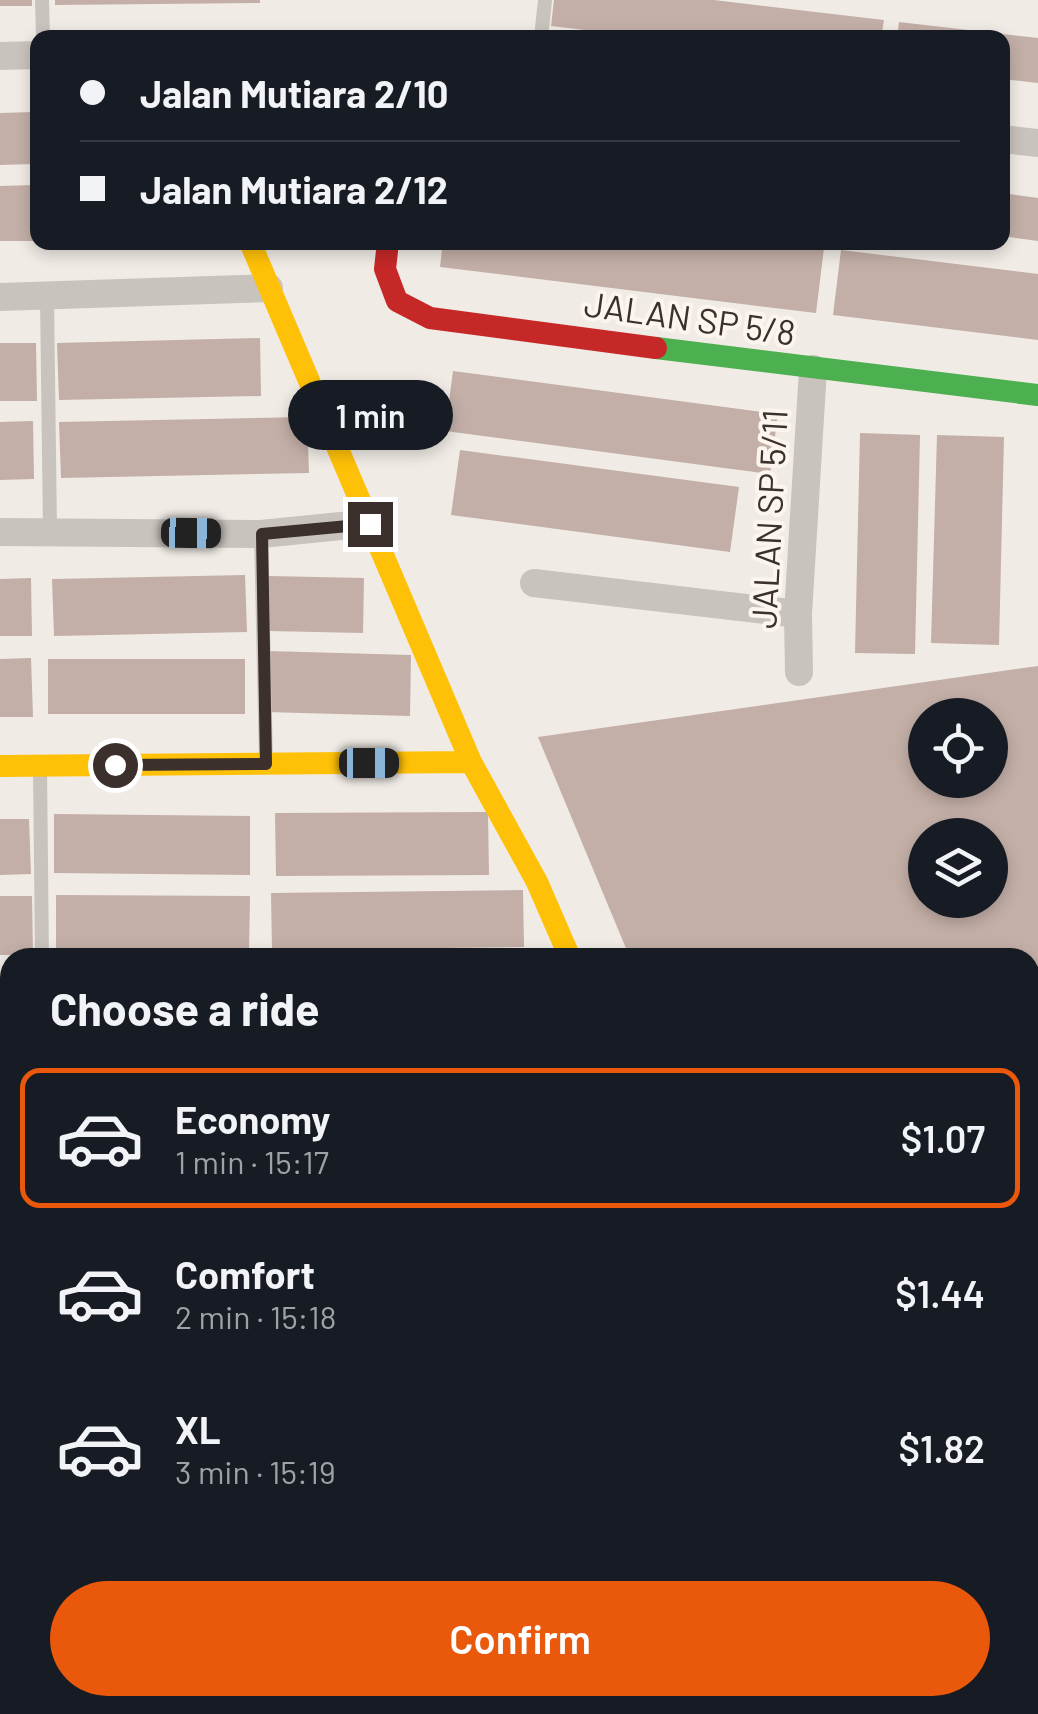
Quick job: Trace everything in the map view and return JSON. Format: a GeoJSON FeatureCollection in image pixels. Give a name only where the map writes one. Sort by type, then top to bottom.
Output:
{"type":"FeatureCollection","features":[{"type":"Feature","properties":{"kind":"street"},"geometry":{"type":"LineString","coordinates":[[0,56],[30,55]]}},
{"type":"Feature","properties":{"kind":"street"},"geometry":{"type":"LineString","coordinates":[[1010,140],[1038,144]]}},
{"type":"Feature","properties":{"kind":"street"},"geometry":{"type":"LineString","coordinates":[[253,250],[471,762],[538,882],[566,948]]}},
{"type":"Feature","properties":{"kind":"street","name":"JALAN SP 5/8"},"geometry":{"type":"LineString","coordinates":[[387,250],[385,269],[397,301],[430,318],[1038,395]]}},
{"type":"Feature","properties":{"kind":"street"},"geometry":{"type":"LineString","coordinates":[[0,297],[269,288]]}},
{"type":"Feature","properties":{"kind":"street","name":"JALAN SP 5/11"},"geometry":{"type":"LineString","coordinates":[[798,672],[813,369]]}},
{"type":"Feature","properties":{"kind":"street"},"geometry":{"type":"LineString","coordinates":[[0,532],[262,534],[370,524]]}},
{"type":"Feature","properties":{"kind":"street"},"geometry":{"type":"LineString","coordinates":[[534,583],[798,614]]}},
{"type":"Feature","properties":{"kind":"street"},"geometry":{"type":"LineString","coordinates":[[0,766],[471,762]]}},
{"type":"Feature","properties":{"kind":"lane"},"geometry":{"type":"LineString","coordinates":[[42,0],[42,30]]}},
{"type":"Feature","properties":{"kind":"lane"},"geometry":{"type":"LineString","coordinates":[[542,30],[545,0]]}},
{"type":"Feature","properties":{"kind":"lane"},"geometry":{"type":"LineString","coordinates":[[47,298],[50,530]]}},
{"type":"Feature","properties":{"kind":"lane"},"geometry":{"type":"LineString","coordinates":[[262,534],[266,764]]}},
{"type":"Feature","properties":{"kind":"lane"},"geometry":{"type":"LineString","coordinates":[[40,766],[42,948]]}},
{"type":"Feature","properties":{"kind":"building"},"geometry":{"type":"Polygon","coordinates":[[[0,0],[32,0],[32,6],[0,6],[0,0]]]}},
{"type":"Feature","properties":{"kind":"building"},"geometry":{"type":"Polygon","coordinates":[[[55,0],[260,0],[260,3],[55,5],[55,0]]]}},
{"type":"Feature","properties":{"kind":"building"},"geometry":{"type":"Polygon","coordinates":[[[554,0],[714,0],[884,20],[882,30],[584,30],[551,26],[554,0]]]}},
{"type":"Feature","properties":{"kind":"building"},"geometry":{"type":"Polygon","coordinates":[[[899,22],[968,30],[898,30],[899,22]]]}},
{"type":"Feature","properties":{"kind":"building"},"geometry":{"type":"Polygon","coordinates":[[[1010,35],[1038,38],[1038,83],[1010,80],[1010,35]]]}},
{"type":"Feature","properties":{"kind":"building"},"geometry":{"type":"Polygon","coordinates":[[[30,112],[30,164],[0,165],[0,113],[30,112]]]}},
{"type":"Feature","properties":{"kind":"building"},"geometry":{"type":"Polygon","coordinates":[[[30,185],[30,241],[0,241],[0,186],[30,185]]]}},
{"type":"Feature","properties":{"kind":"building"},"geometry":{"type":"Polygon","coordinates":[[[1010,194],[1038,198],[1038,241],[1010,237],[1010,194]]]}},
{"type":"Feature","properties":{"kind":"building"},"geometry":{"type":"Polygon","coordinates":[[[442,250],[824,250],[816,313],[440,267],[442,250]]]}},
{"type":"Feature","properties":{"kind":"building"},"geometry":{"type":"Polygon","coordinates":[[[841,250],[1038,274],[1038,340],[833,315],[841,250]]]}},
{"type":"Feature","properties":{"kind":"building"},"geometry":{"type":"Polygon","coordinates":[[[260,338],[261,396],[59,400],[57,343],[260,338]]]}},
{"type":"Feature","properties":{"kind":"building"},"geometry":{"type":"Polygon","coordinates":[[[0,343],[36,343],[37,401],[0,401],[0,343]]]}},
{"type":"Feature","properties":{"kind":"building"},"geometry":{"type":"Polygon","coordinates":[[[453,371],[778,414],[770,474],[445,431],[453,371]]]}},
{"type":"Feature","properties":{"kind":"building"},"geometry":{"type":"Polygon","coordinates":[[[307,417],[309,473],[61,478],[59,422],[307,417]]]}},
{"type":"Feature","properties":{"kind":"building"},"geometry":{"type":"Polygon","coordinates":[[[33,421],[34,479],[0,480],[0,422],[33,421]]]}},
{"type":"Feature","properties":{"kind":"building"},"geometry":{"type":"Polygon","coordinates":[[[860,433],[920,435],[915,654],[855,653],[860,433]]]}},
{"type":"Feature","properties":{"kind":"building"},"geometry":{"type":"Polygon","coordinates":[[[937,435],[1004,437],[999,645],[931,643],[937,435]]]}},
{"type":"Feature","properties":{"kind":"building"},"geometry":{"type":"Polygon","coordinates":[[[460,450],[739,487],[730,552],[451,515],[460,450]]]}},
{"type":"Feature","properties":{"kind":"building"},"geometry":{"type":"Polygon","coordinates":[[[245,575],[247,632],[54,636],[52,579],[245,575]]]}},
{"type":"Feature","properties":{"kind":"building"},"geometry":{"type":"Polygon","coordinates":[[[269,576],[364,578],[363,633],[269,631],[269,576]]]}},
{"type":"Feature","properties":{"kind":"building"},"geometry":{"type":"Polygon","coordinates":[[[31,578],[32,636],[0,636],[0,579],[31,578]]]}},
{"type":"Feature","properties":{"kind":"building"},"geometry":{"type":"Polygon","coordinates":[[[267,651],[411,655],[410,716],[266,712],[267,651]]]}},
{"type":"Feature","properties":{"kind":"building"},"geometry":{"type":"Polygon","coordinates":[[[31,658],[33,717],[0,717],[0,659],[31,658]]]}},
{"type":"Feature","properties":{"kind":"building"},"geometry":{"type":"Polygon","coordinates":[[[48,659],[245,659],[245,714],[48,714],[48,659]]]}},
{"type":"Feature","properties":{"kind":"building"},"geometry":{"type":"Polygon","coordinates":[[[1038,666],[1038,948],[626,948],[538,737],[1038,666]]]}},
{"type":"Feature","properties":{"kind":"building"},"geometry":{"type":"Polygon","coordinates":[[[488,812],[489,875],[276,876],[275,813],[488,812]]]}},
{"type":"Feature","properties":{"kind":"building"},"geometry":{"type":"Polygon","coordinates":[[[54,814],[250,816],[250,875],[54,873],[54,814]]]}},
{"type":"Feature","properties":{"kind":"building"},"geometry":{"type":"Polygon","coordinates":[[[0,819],[29,819],[31,874],[0,875],[0,819]]]}},
{"type":"Feature","properties":{"kind":"building"},"geometry":{"type":"Polygon","coordinates":[[[523,890],[524,947],[272,948],[271,893],[523,890]]]}},
{"type":"Feature","properties":{"kind":"building"},"geometry":{"type":"Polygon","coordinates":[[[56,895],[250,896],[249,948],[56,948],[56,895]]]}},
{"type":"Feature","properties":{"kind":"building"},"geometry":{"type":"Polygon","coordinates":[[[0,896],[32,896],[33,948],[0,948],[0,896]]]}},
{"type":"Feature","properties":{"kind":"traffic: fast"},"geometry":{"type":"LineString","coordinates":[[656,348],[1038,395]]}},
{"type":"Feature","properties":{"kind":"traffic: slow"},"geometry":{"type":"LineString","coordinates":[[253,250],[471,762],[537,882],[566,948]]}},
{"type":"Feature","properties":{"kind":"traffic: slow"},"geometry":{"type":"LineString","coordinates":[[0,766],[471,762]]}},
{"type":"Feature","properties":{"kind":"traffic: jam"},"geometry":{"type":"LineString","coordinates":[[387,250],[385,269],[397,301],[430,318],[656,348]]}},
{"type":"Feature","properties":{"kind":"route"},"geometry":{"type":"LineString","coordinates":[[115,765],[266,764],[262,534],[370,524]]}}]}
